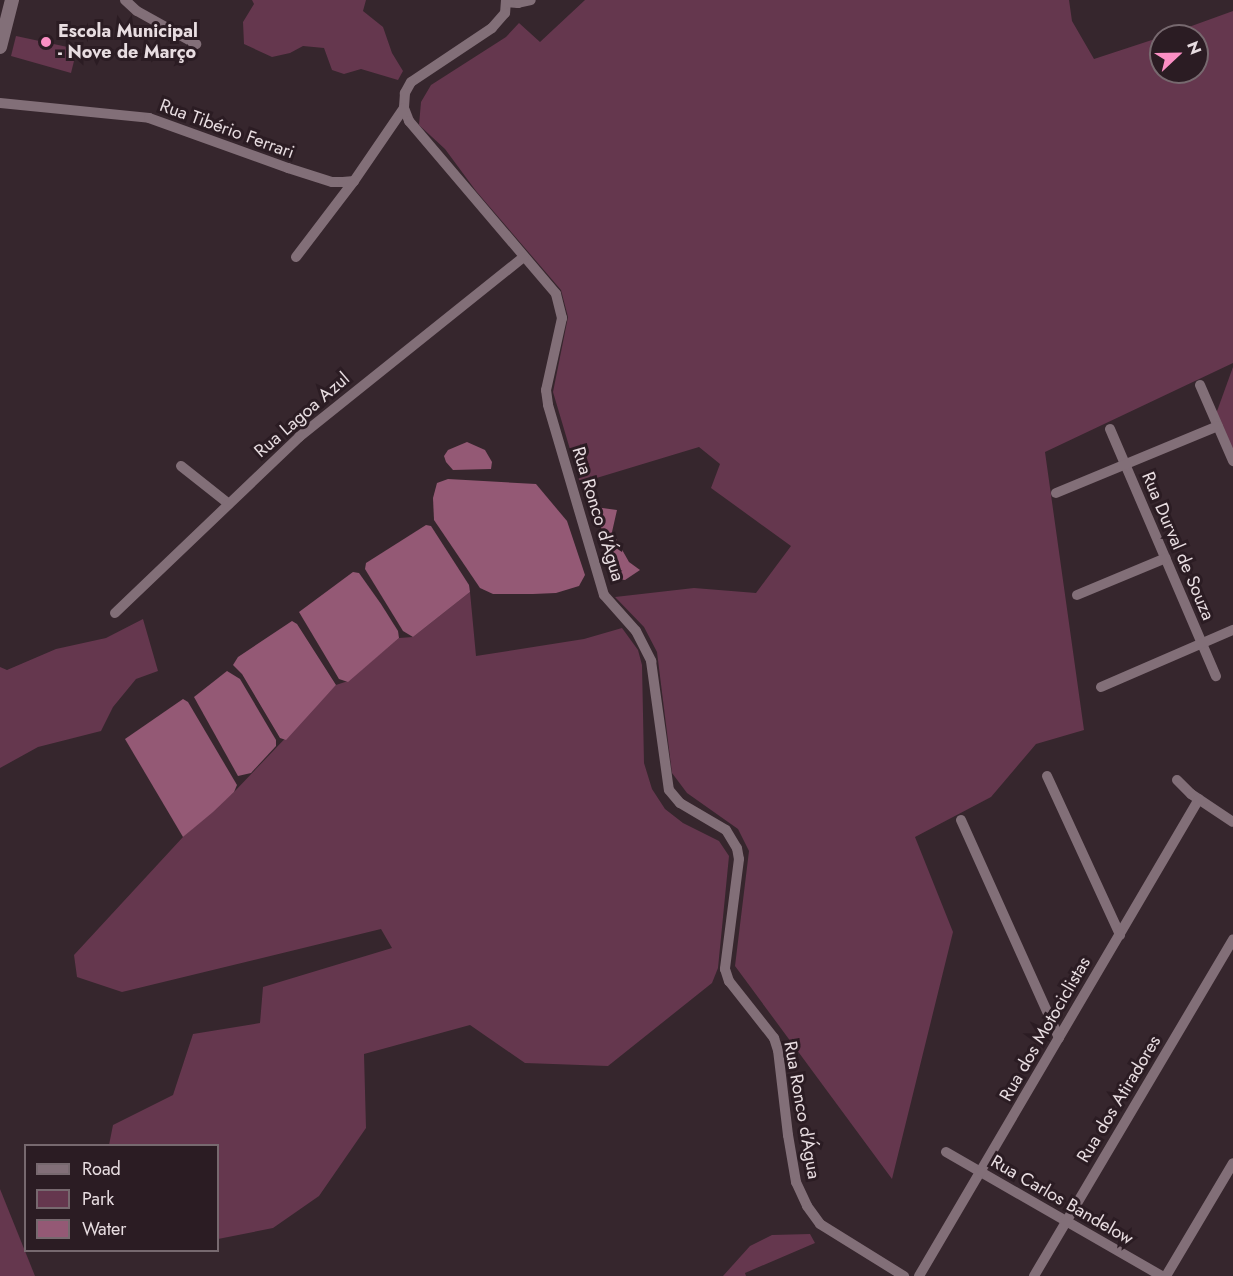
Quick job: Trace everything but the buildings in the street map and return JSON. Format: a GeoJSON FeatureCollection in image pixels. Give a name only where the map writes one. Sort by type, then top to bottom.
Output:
{"type":"FeatureCollection","features":[{"type":"Feature","properties":{"kind":"street"},"geometry":{"type":"LineString","coordinates":[[0,47],[12,0]]}},
{"type":"Feature","properties":{"kind":"street"},"geometry":{"type":"LineString","coordinates":[[125,0],[137,11],[196,44]]}},
{"type":"Feature","properties":{"kind":"street"},"geometry":{"type":"LineString","coordinates":[[296,256],[354,181],[404,108],[405,93],[411,82],[492,28],[505,13],[506,1],[518,3],[531,0]]}},
{"type":"Feature","properties":{"kind":"street","name":"Rua Tibério Ferrari"},"geometry":{"type":"LineString","coordinates":[[0,103],[136,115],[321,179],[332,182],[354,181]]}},
{"type":"Feature","properties":{"kind":"street","name":"Rua Ronco d’Água"},"geometry":{"type":"LineString","coordinates":[[404,108],[409,121],[556,294],[562,318],[546,390],[548,405],[604,595],[636,631],[651,661],[669,790],[680,804],[726,830],[737,848],[738,859],[725,969],[729,981],[774,1038],[778,1050],[788,1135],[799,1188],[812,1216],[820,1224],[904,1276]]}},
{"type":"Feature","properties":{"kind":"street","name":"Rua Lagoa Azul"},"geometry":{"type":"LineString","coordinates":[[115,613],[299,437],[524,257]]}},
{"type":"Feature","properties":{"kind":"street"},"geometry":{"type":"LineString","coordinates":[[1200,385],[1233,461]]}},
{"type":"Feature","properties":{"kind":"street"},"geometry":{"type":"LineString","coordinates":[[1056,493],[1218,426]]}},
{"type":"Feature","properties":{"kind":"street","name":"Rua Durval de Souza"},"geometry":{"type":"LineString","coordinates":[[1110,429],[1216,676]]}},
{"type":"Feature","properties":{"kind":"street"},"geometry":{"type":"LineString","coordinates":[[181,466],[229,504]]}},
{"type":"Feature","properties":{"kind":"street"},"geometry":{"type":"LineString","coordinates":[[1077,595],[1166,558]]}},
{"type":"Feature","properties":{"kind":"street"},"geometry":{"type":"LineString","coordinates":[[1101,687],[1233,630]]}},
{"type":"Feature","properties":{"kind":"street"},"geometry":{"type":"LineString","coordinates":[[1047,776],[1120,935]]}},
{"type":"Feature","properties":{"kind":"street"},"geometry":{"type":"LineString","coordinates":[[1177,780],[1199,799],[1233,822]]}},
{"type":"Feature","properties":{"kind":"street","name":"Rua dos Motociclistas"},"geometry":{"type":"LineString","coordinates":[[919,1276],[1199,799]]}},
{"type":"Feature","properties":{"kind":"street"},"geometry":{"type":"LineString","coordinates":[[961,820],[1059,1038]]}},
{"type":"Feature","properties":{"kind":"street","name":"Rua dos Atiradores"},"geometry":{"type":"LineString","coordinates":[[1034,1276],[1233,939]]}},
{"type":"Feature","properties":{"kind":"street","name":"Rua Carlos Bandelow"},"geometry":{"type":"LineString","coordinates":[[946,1152],[1164,1276]]}},
{"type":"Feature","properties":{"kind":"street"},"geometry":{"type":"LineString","coordinates":[[1164,1276],[1233,1163]]}},
{"type":"Feature","properties":{"kind":"green space"},"geometry":{"type":"Polygon","coordinates":[[[252,0],[366,0],[363,11],[383,27],[392,53],[403,71],[398,80],[361,69],[344,74],[332,70],[324,48],[303,46],[290,53],[272,57],[244,44],[243,22],[254,4],[252,0]]]}},
{"type":"Feature","properties":{"kind":"green space"},"geometry":{"type":"Polygon","coordinates":[[[585,0],[1069,0],[1072,21],[1094,59],[1149,41],[1149,84],[1209,84],[1209,24],[1197,24],[1233,11],[1233,363],[1045,452],[1084,730],[1036,744],[991,797],[915,837],[953,932],[892,1179],[735,966],[749,851],[738,829],[687,793],[672,773],[657,652],[644,627],[615,597],[694,588],[756,593],[791,546],[711,488],[720,464],[699,447],[580,483],[553,392],[568,317],[561,290],[476,191],[445,149],[419,125],[421,102],[431,85],[506,37],[519,23],[540,42],[585,0]]]}},
{"type":"Feature","properties":{"kind":"green space"},"geometry":{"type":"Polygon","coordinates":[[[16,36],[77,49],[71,73],[11,56],[16,36]]]}},
{"type":"Feature","properties":{"kind":"green space"},"geometry":{"type":"Polygon","coordinates":[[[1233,367],[1233,452],[1216,414],[1233,367]]]}},
{"type":"Feature","properties":{"kind":"green space"},"geometry":{"type":"Polygon","coordinates":[[[470,592],[476,656],[584,639],[622,628],[638,650],[642,665],[644,763],[652,789],[665,809],[683,823],[719,841],[729,856],[718,968],[712,983],[608,1066],[525,1063],[470,1025],[364,1054],[366,1128],[319,1196],[273,1228],[219,1239],[219,1144],[109,1144],[113,1125],[173,1095],[193,1034],[260,1023],[263,987],[392,948],[381,929],[122,992],[77,977],[74,955],[183,837],[234,792],[336,685],[348,681],[399,638],[413,637],[470,592]]]}},
{"type":"Feature","properties":{"kind":"green space"},"geometry":{"type":"Polygon","coordinates":[[[143,619],[158,671],[136,679],[113,707],[101,731],[38,747],[0,768],[0,667],[7,670],[56,649],[106,638],[143,619]]]}},
{"type":"Feature","properties":{"kind":"green space"},"geometry":{"type":"Polygon","coordinates":[[[0,1189],[35,1276],[0,1276],[0,1189]]]}},
{"type":"Feature","properties":{"kind":"green space"},"geometry":{"type":"Polygon","coordinates":[[[810,1234],[815,1243],[745,1273],[746,1276],[723,1276],[750,1246],[772,1235],[810,1234]]]}},
{"type":"Feature","properties":{"kind":"water"},"geometry":{"type":"Polygon","coordinates":[[[467,442],[485,450],[492,462],[491,469],[453,470],[444,456],[448,450],[467,442]]]}},
{"type":"Feature","properties":{"kind":"water"},"geometry":{"type":"Polygon","coordinates":[[[448,479],[536,484],[567,521],[585,575],[579,586],[556,593],[533,594],[493,594],[480,588],[434,520],[433,498],[437,483],[448,479]]]}},
{"type":"Feature","properties":{"kind":"water"},"geometry":{"type":"Polygon","coordinates":[[[595,507],[617,510],[612,532],[629,562],[640,570],[625,580],[616,579],[595,507]]]}},
{"type":"Feature","properties":{"kind":"water"},"geometry":{"type":"Polygon","coordinates":[[[426,525],[431,526],[469,585],[470,592],[413,637],[403,631],[365,569],[366,563],[426,525]]]}},
{"type":"Feature","properties":{"kind":"water"},"geometry":{"type":"Polygon","coordinates":[[[353,572],[359,573],[381,604],[398,631],[399,638],[348,682],[339,679],[299,612],[353,572]]]}},
{"type":"Feature","properties":{"kind":"water"},"geometry":{"type":"Polygon","coordinates":[[[292,621],[297,624],[336,685],[286,740],[280,738],[242,674],[233,665],[238,657],[292,621]]]}},
{"type":"Feature","properties":{"kind":"water"},"geometry":{"type":"Polygon","coordinates":[[[227,671],[240,679],[276,740],[276,746],[251,773],[238,776],[194,697],[227,671]]]}},
{"type":"Feature","properties":{"kind":"water"},"geometry":{"type":"Polygon","coordinates":[[[183,699],[188,702],[237,785],[234,792],[183,837],[125,739],[183,699]]]}},
{"type":"Feature","properties":{"kind":"place","name":"Escola Municipal - Nove de Março"},"geometry":{"type":"Point","coordinates":[46,42]}}]}
